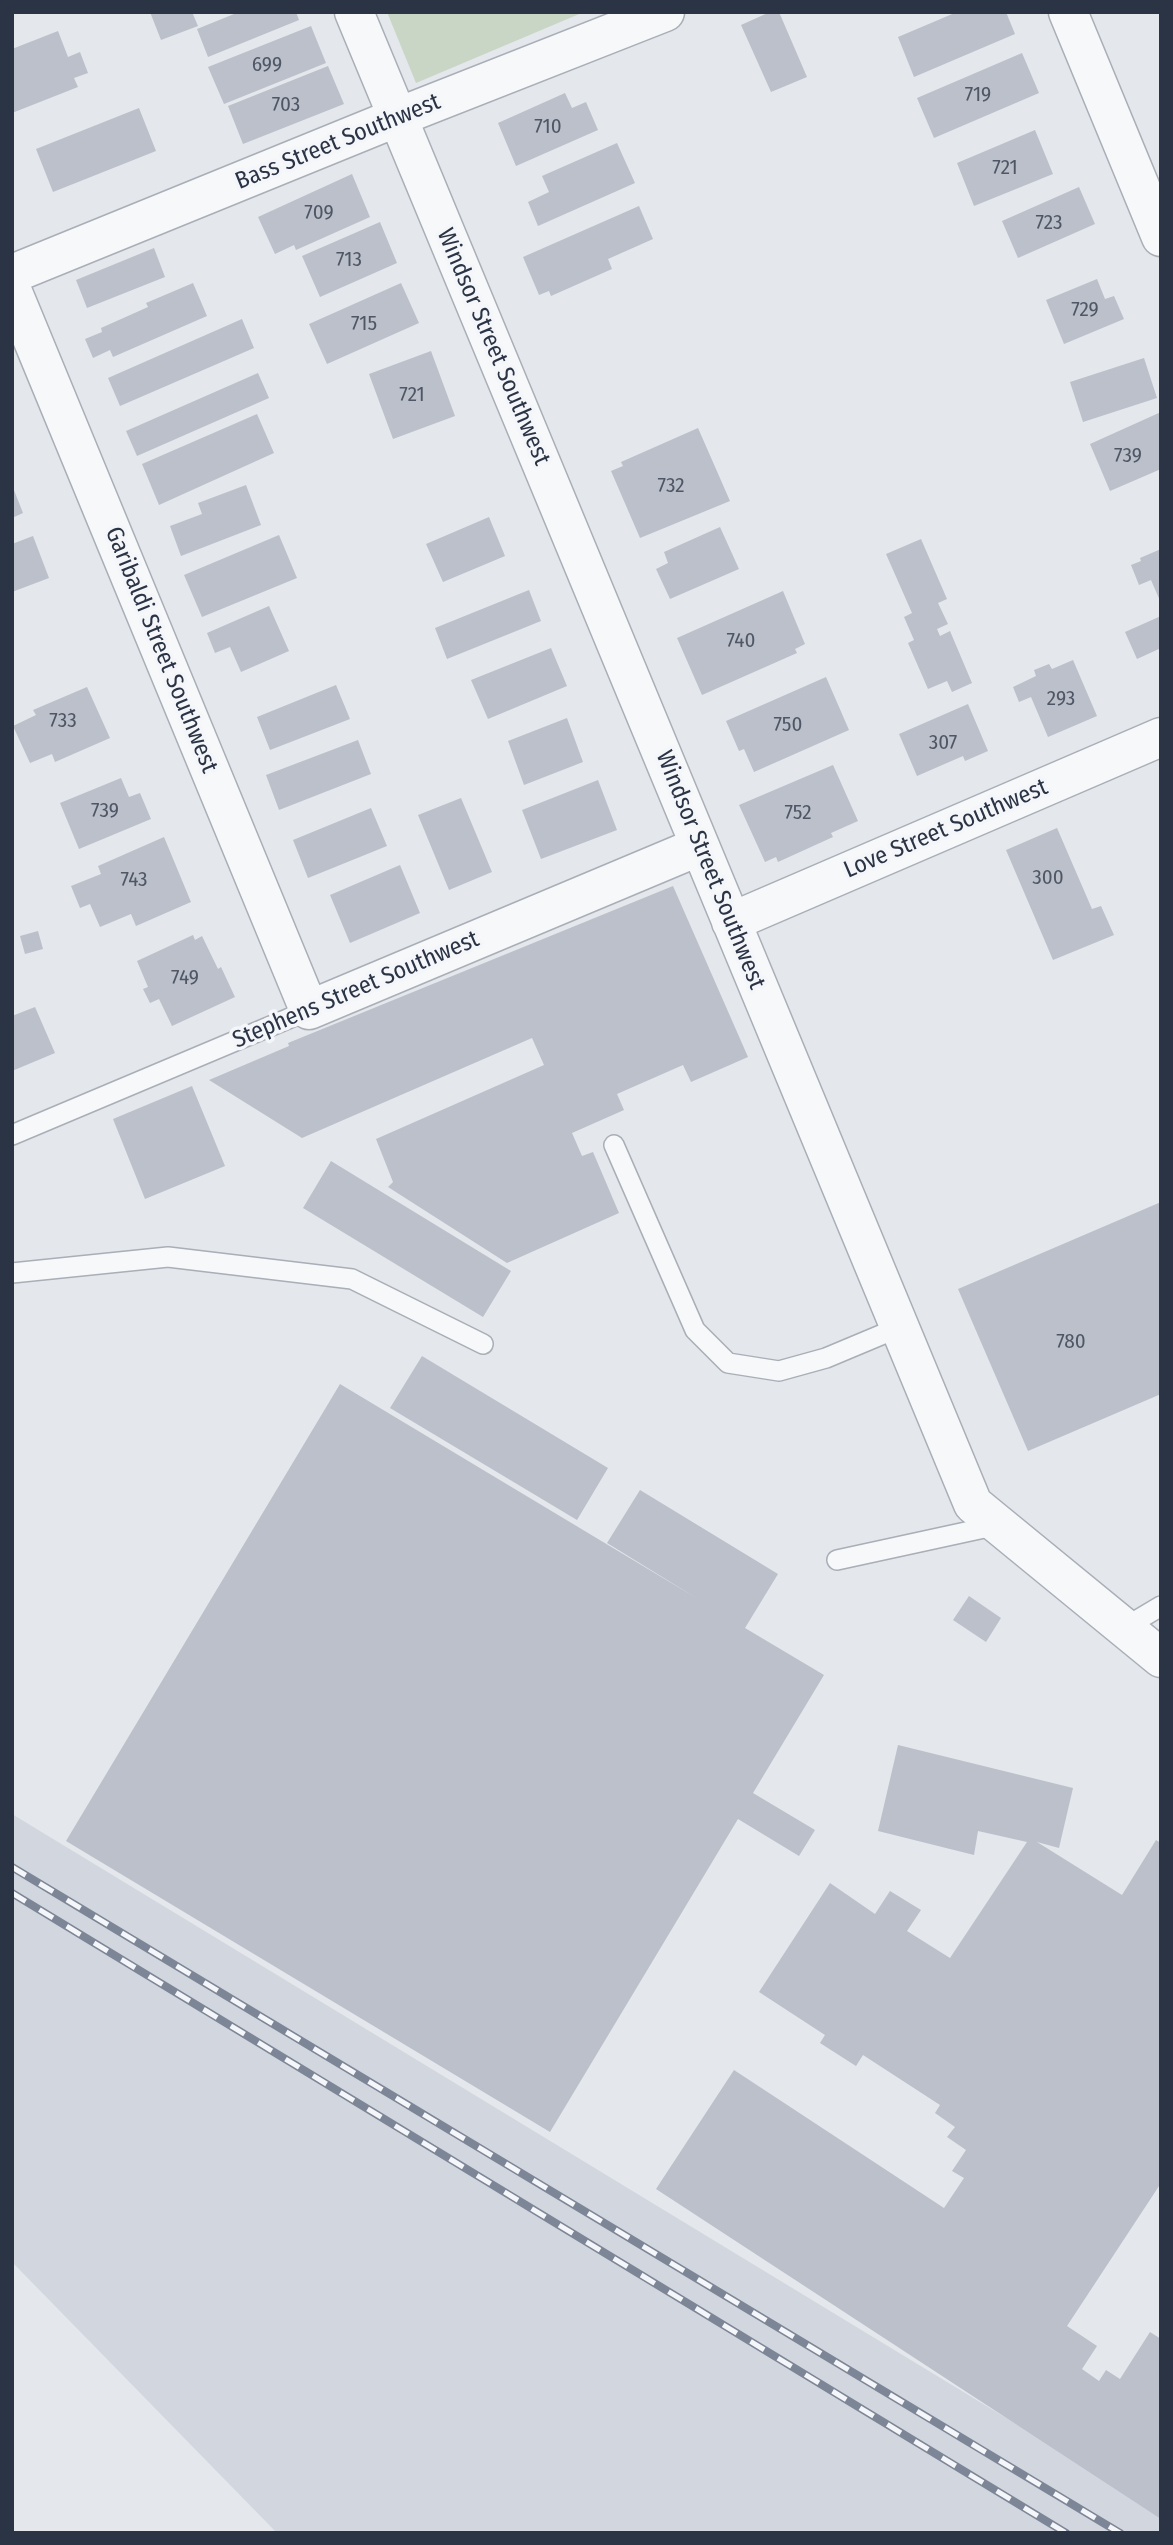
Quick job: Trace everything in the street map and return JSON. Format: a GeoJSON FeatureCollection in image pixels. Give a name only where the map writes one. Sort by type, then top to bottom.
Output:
{"type":"FeatureCollection","features":[{"type":"Feature","properties":{"kind":"street","name":"Windsor Street Southwest"},"geometry":{"type":"LineString","coordinates":[[354,12],[973,1504],[1161,1658]]}},
{"type":"Feature","properties":{"kind":"street","name":"Bass Street Southwest"},"geometry":{"type":"LineString","coordinates":[[12,274],[665,12]]}},
{"type":"Feature","properties":{"kind":"street"},"geometry":{"type":"LineString","coordinates":[[1068,12],[1161,237]]}},
{"type":"Feature","properties":{"kind":"street","name":"Garibaldi Street Southwest"},"geometry":{"type":"LineString","coordinates":[[12,290],[309,1010]]}},
{"type":"Feature","properties":{"kind":"street","name":"Love Street Southwest"},"geometry":{"type":"LineString","coordinates":[[731,922],[1161,737]]}},
{"type":"Feature","properties":{"kind":"street","name":"Stephens Street Southwest"},"geometry":{"type":"LineString","coordinates":[[309,1010],[700,846]]}},
{"type":"Feature","properties":{"kind":"lane","name":"Stephens Street Southwest"},"geometry":{"type":"LineString","coordinates":[[12,1135],[309,1010]]}},
{"type":"Feature","properties":{"kind":"lane"},"geometry":{"type":"LineString","coordinates":[[614,1145],[695,1330],[728,1363],[779,1371],[826,1358],[900,1327]]}},
{"type":"Feature","properties":{"kind":"lane"},"geometry":{"type":"LineString","coordinates":[[12,1273],[168,1257],[352,1279],[483,1344]]}},
{"type":"Feature","properties":{"kind":"lane"},"geometry":{"type":"LineString","coordinates":[[837,1560],[999,1525]]}},
{"type":"Feature","properties":{"kind":"lane"},"geometry":{"type":"LineString","coordinates":[[1124,1628],[1161,1606]]}},
{"type":"Feature","properties":{"kind":"shaded area"},"geometry":{"type":"Polygon","coordinates":[[[12,1814],[1161,2512],[1161,2533],[277,2533],[12,2262],[12,1814]]]}},
{"type":"Feature","properties":{"kind":"green space"},"geometry":{"type":"Polygon","coordinates":[[[387,12],[584,12],[416,83],[387,12]]]}},
{"type":"Feature","properties":{"kind":"building"},"geometry":{"type":"Polygon","coordinates":[[[150,12],[192,12],[198,26],[161,40],[150,12]]]}},
{"type":"Feature","properties":{"kind":"building"},"geometry":{"type":"Polygon","coordinates":[[[239,12],[296,12],[299,20],[208,57],[197,29],[239,12]]]}},
{"type":"Feature","properties":{"kind":"building"},"geometry":{"type":"Polygon","coordinates":[[[770,12],[779,12],[807,77],[771,92],[741,25],[770,12]]]}},
{"type":"Feature","properties":{"kind":"building"},"geometry":{"type":"Polygon","coordinates":[[[957,12],[1006,12],[1015,34],[914,77],[898,37],[957,12]]]}},
{"type":"Feature","properties":{"kind":"building"},"geometry":{"type":"Polygon","coordinates":[[[311,26],[326,63],[224,104],[208,67],[311,26]]]}},
{"type":"Feature","properties":{"kind":"building"},"geometry":{"type":"Polygon","coordinates":[[[58,31],[68,57],[80,52],[88,73],[74,78],[78,87],[12,113],[12,49],[58,31]]]}},
{"type":"Feature","properties":{"kind":"building"},"geometry":{"type":"Polygon","coordinates":[[[1022,53],[1039,93],[934,138],[917,98],[1022,53]]]}},
{"type":"Feature","properties":{"kind":"building"},"geometry":{"type":"Polygon","coordinates":[[[328,66],[344,104],[243,144],[228,106],[328,66]]]}},
{"type":"Feature","properties":{"kind":"building"},"geometry":{"type":"Polygon","coordinates":[[[565,93],[572,108],[586,102],[598,130],[516,166],[498,123],[565,93]]]}},
{"type":"Feature","properties":{"kind":"building"},"geometry":{"type":"Polygon","coordinates":[[[139,108],[156,151],[53,192],[36,149],[139,108]]]}},
{"type":"Feature","properties":{"kind":"building"},"geometry":{"type":"Polygon","coordinates":[[[1035,130],[1053,174],[974,206],[957,163],[1035,130]]]}},
{"type":"Feature","properties":{"kind":"building"},"geometry":{"type":"Polygon","coordinates":[[[617,143],[635,183],[538,226],[528,202],[549,192],[542,176],[617,143]]]}},
{"type":"Feature","properties":{"kind":"building"},"geometry":{"type":"Polygon","coordinates":[[[352,174],[370,217],[296,250],[294,245],[275,254],[258,217],[352,174]]]}},
{"type":"Feature","properties":{"kind":"building"},"geometry":{"type":"Polygon","coordinates":[[[1079,187],[1095,224],[1018,258],[1002,221],[1079,187]]]}},
{"type":"Feature","properties":{"kind":"building"},"geometry":{"type":"Polygon","coordinates":[[[639,206],[653,239],[608,259],[612,269],[551,296],[549,291],[539,295],[523,257],[639,206]]]}},
{"type":"Feature","properties":{"kind":"building"},"geometry":{"type":"Polygon","coordinates":[[[380,222],[397,263],[320,297],[302,256],[380,222]]]}},
{"type":"Feature","properties":{"kind":"building"},"geometry":{"type":"Polygon","coordinates":[[[154,248],[165,277],[87,308],[76,280],[154,248]]]}},
{"type":"Feature","properties":{"kind":"building"},"geometry":{"type":"Polygon","coordinates":[[[1097,279],[1105,299],[1114,296],[1124,319],[1064,344],[1046,300],[1097,279]]]}},
{"type":"Feature","properties":{"kind":"building"},"geometry":{"type":"Polygon","coordinates":[[[193,283],[207,316],[113,357],[110,350],[93,358],[85,339],[102,332],[101,328],[148,307],[146,303],[193,283]]]}},
{"type":"Feature","properties":{"kind":"building"},"geometry":{"type":"Polygon","coordinates":[[[401,283],[419,323],[327,364],[309,324],[401,283]]]}},
{"type":"Feature","properties":{"kind":"building"},"geometry":{"type":"Polygon","coordinates":[[[242,319],[254,348],[120,406],[108,378],[242,319]]]}},
{"type":"Feature","properties":{"kind":"building"},"geometry":{"type":"Polygon","coordinates":[[[431,351],[455,416],[393,439],[369,374],[431,351]]]}},
{"type":"Feature","properties":{"kind":"building"},"geometry":{"type":"Polygon","coordinates":[[[1144,358],[1157,398],[1083,422],[1070,382],[1144,358]]]}},
{"type":"Feature","properties":{"kind":"building"},"geometry":{"type":"Polygon","coordinates":[[[258,373],[269,398],[137,456],[126,431],[258,373]]]}},
{"type":"Feature","properties":{"kind":"building"},"geometry":{"type":"Polygon","coordinates":[[[1161,412],[1161,469],[1110,491],[1090,444],[1161,412]]]}},
{"type":"Feature","properties":{"kind":"building"},"geometry":{"type":"Polygon","coordinates":[[[257,414],[274,453],[159,505],[142,464],[257,414]]]}},
{"type":"Feature","properties":{"kind":"building"},"geometry":{"type":"Polygon","coordinates":[[[698,428],[730,501],[640,538],[611,471],[623,466],[621,462],[698,428]]]}},
{"type":"Feature","properties":{"kind":"building"},"geometry":{"type":"Polygon","coordinates":[[[12,485],[23,513],[12,518],[12,485]]]}},
{"type":"Feature","properties":{"kind":"building"},"geometry":{"type":"Polygon","coordinates":[[[246,485],[261,525],[181,556],[170,526],[202,514],[198,503],[246,485]]]}},
{"type":"Feature","properties":{"kind":"building"},"geometry":{"type":"Polygon","coordinates":[[[489,517],[505,556],[443,582],[426,544],[489,517]]]}},
{"type":"Feature","properties":{"kind":"building"},"geometry":{"type":"Polygon","coordinates":[[[720,527],[739,569],[670,599],[656,569],[668,563],[664,552],[720,527]]]}},
{"type":"Feature","properties":{"kind":"building"},"geometry":{"type":"Polygon","coordinates":[[[279,535],[297,578],[202,617],[184,575],[279,535]]]}},
{"type":"Feature","properties":{"kind":"building"},"geometry":{"type":"Polygon","coordinates":[[[33,536],[49,578],[12,592],[12,544],[33,536]]]}},
{"type":"Feature","properties":{"kind":"building"},"geometry":{"type":"Polygon","coordinates":[[[921,539],[947,599],[938,603],[948,624],[937,629],[940,636],[950,631],[972,683],[952,692],[947,681],[928,689],[908,643],[914,640],[904,617],[912,613],[886,554],[921,539]]]}},
{"type":"Feature","properties":{"kind":"building"},"geometry":{"type":"Polygon","coordinates":[[[1161,549],[1161,603],[1151,580],[1139,585],[1131,565],[1161,549]]]}},
{"type":"Feature","properties":{"kind":"building"},"geometry":{"type":"Polygon","coordinates":[[[529,590],[541,621],[447,659],[435,628],[529,590]]]}},
{"type":"Feature","properties":{"kind":"building"},"geometry":{"type":"Polygon","coordinates":[[[783,591],[805,644],[795,649],[797,653],[702,695],[677,638],[783,591]]]}},
{"type":"Feature","properties":{"kind":"building"},"geometry":{"type":"Polygon","coordinates":[[[269,606],[289,651],[241,672],[230,647],[215,653],[207,633],[269,606]]]}},
{"type":"Feature","properties":{"kind":"building"},"geometry":{"type":"Polygon","coordinates":[[[1161,616],[1161,648],[1137,659],[1125,632],[1161,616]]]}},
{"type":"Feature","properties":{"kind":"building"},"geometry":{"type":"Polygon","coordinates":[[[551,648],[567,686],[488,719],[471,680],[551,648]]]}},
{"type":"Feature","properties":{"kind":"building"},"geometry":{"type":"Polygon","coordinates":[[[1073,660],[1097,716],[1048,737],[1031,697],[1019,702],[1013,687],[1036,676],[1034,670],[1049,664],[1052,669],[1073,660]]]}},
{"type":"Feature","properties":{"kind":"building"},"geometry":{"type":"Polygon","coordinates":[[[826,677],[849,730],[754,772],[744,749],[739,751],[726,721],[826,677]]]}},
{"type":"Feature","properties":{"kind":"building"},"geometry":{"type":"Polygon","coordinates":[[[336,685],[350,719],[270,750],[257,717],[336,685]]]}},
{"type":"Feature","properties":{"kind":"building"},"geometry":{"type":"Polygon","coordinates":[[[87,687],[110,738],[55,762],[52,754],[30,763],[13,726],[36,715],[33,710],[87,687]]]}},
{"type":"Feature","properties":{"kind":"building"},"geometry":{"type":"Polygon","coordinates":[[[968,704],[988,751],[965,761],[963,756],[917,776],[899,734],[968,704]]]}},
{"type":"Feature","properties":{"kind":"building"},"geometry":{"type":"Polygon","coordinates":[[[567,718],[583,762],[524,785],[508,741],[567,718]]]}},
{"type":"Feature","properties":{"kind":"building"},"geometry":{"type":"Polygon","coordinates":[[[358,740],[371,774],[279,810],[266,775],[358,740]]]}},
{"type":"Feature","properties":{"kind":"building"},"geometry":{"type":"Polygon","coordinates":[[[833,765],[858,821],[831,833],[833,837],[778,862],[776,857],[765,862],[739,805],[833,765]]]}},
{"type":"Feature","properties":{"kind":"building"},"geometry":{"type":"Polygon","coordinates":[[[121,778],[129,797],[140,793],[151,819],[79,849],[60,803],[121,778]]]}},
{"type":"Feature","properties":{"kind":"building"},"geometry":{"type":"Polygon","coordinates":[[[598,780],[617,830],[541,859],[522,810],[598,780]]]}},
{"type":"Feature","properties":{"kind":"building"},"geometry":{"type":"Polygon","coordinates":[[[461,798],[492,872],[449,890],[418,815],[461,798]]]}},
{"type":"Feature","properties":{"kind":"building"},"geometry":{"type":"Polygon","coordinates":[[[371,808],[387,846],[308,878],[293,840],[371,808]]]}},
{"type":"Feature","properties":{"kind":"building"},"geometry":{"type":"Polygon","coordinates":[[[1057,828],[1092,909],[1101,906],[1114,935],[1053,960],[1006,850],[1057,828]]]}},
{"type":"Feature","properties":{"kind":"building"},"geometry":{"type":"Polygon","coordinates":[[[164,837],[191,902],[136,926],[131,914],[100,927],[90,904],[80,908],[71,886],[101,874],[98,866],[164,837]]]}},
{"type":"Feature","properties":{"kind":"building"},"geometry":{"type":"Polygon","coordinates":[[[400,865],[420,913],[350,943],[330,895],[400,865]]]}},
{"type":"Feature","properties":{"kind":"building"},"geometry":{"type":"Polygon","coordinates":[[[673,886],[748,1057],[691,1082],[683,1065],[617,1094],[624,1110],[572,1133],[582,1156],[593,1152],[619,1213],[507,1263],[388,1187],[393,1182],[376,1139],[544,1065],[532,1038],[302,1138],[209,1080],[289,1046],[288,1043],[673,886]]]}},
{"type":"Feature","properties":{"kind":"building"},"geometry":{"type":"Polygon","coordinates":[[[38,931],[43,949],[25,954],[20,936],[38,931]]]}},
{"type":"Feature","properties":{"kind":"building"},"geometry":{"type":"Polygon","coordinates":[[[193,935],[195,940],[202,936],[235,997],[172,1026],[159,999],[150,1003],[143,989],[148,987],[137,961],[193,935]]]}},
{"type":"Feature","properties":{"kind":"building"},"geometry":{"type":"Polygon","coordinates":[[[35,1007],[55,1053],[12,1071],[12,1016],[35,1007]]]}},
{"type":"Feature","properties":{"kind":"building"},"geometry":{"type":"Polygon","coordinates":[[[192,1086],[225,1166],[145,1199],[113,1119],[192,1086]]]}},
{"type":"Feature","properties":{"kind":"building"},"geometry":{"type":"Polygon","coordinates":[[[331,1161],[511,1271],[483,1317],[303,1208],[331,1161]]]}},
{"type":"Feature","properties":{"kind":"building"},"geometry":{"type":"Polygon","coordinates":[[[1161,1202],[1161,1394],[1028,1451],[958,1289],[1161,1202]]]}},
{"type":"Feature","properties":{"kind":"building"},"geometry":{"type":"Polygon","coordinates":[[[422,1356],[608,1468],[577,1520],[390,1408],[422,1356]]]}},
{"type":"Feature","properties":{"kind":"building"},"geometry":{"type":"Polygon","coordinates":[[[340,1384],[698,1599],[607,1543],[640,1490],[778,1574],[745,1628],[824,1675],[753,1793],[815,1830],[799,1856],[738,1819],[550,2132],[66,1841],[340,1384]]]}},
{"type":"Feature","properties":{"kind":"building"},"geometry":{"type":"Polygon","coordinates":[[[969,1596],[1001,1618],[986,1642],[953,1620],[969,1596]]]}},
{"type":"Feature","properties":{"kind":"building"},"geometry":{"type":"Polygon","coordinates":[[[898,1745],[1073,1788],[1059,1848],[1037,1842],[1122,1895],[1156,1840],[1161,1843],[1161,2183],[1067,2326],[1097,2346],[1082,2369],[1099,2381],[1106,2370],[1120,2379],[1150,2332],[1161,2339],[1161,2519],[656,2189],[734,2070],[944,2208],[964,2178],[952,2171],[966,2150],[947,2137],[955,2127],[935,2113],[940,2105],[863,2055],[856,2066],[820,2043],[825,2035],[759,1992],[830,1883],[875,1914],[890,1891],[921,1910],[907,1931],[950,1958],[1027,1842],[978,1831],[974,1855],[878,1831],[898,1745]]]}},
{"type":"Feature","properties":{"kind":"railway"},"geometry":{"type":"LineString","coordinates":[[12,1867],[1120,2533]]}},
{"type":"Feature","properties":{"kind":"railway"},"geometry":{"type":"LineString","coordinates":[[12,1893],[1066,2533]]}}]}
